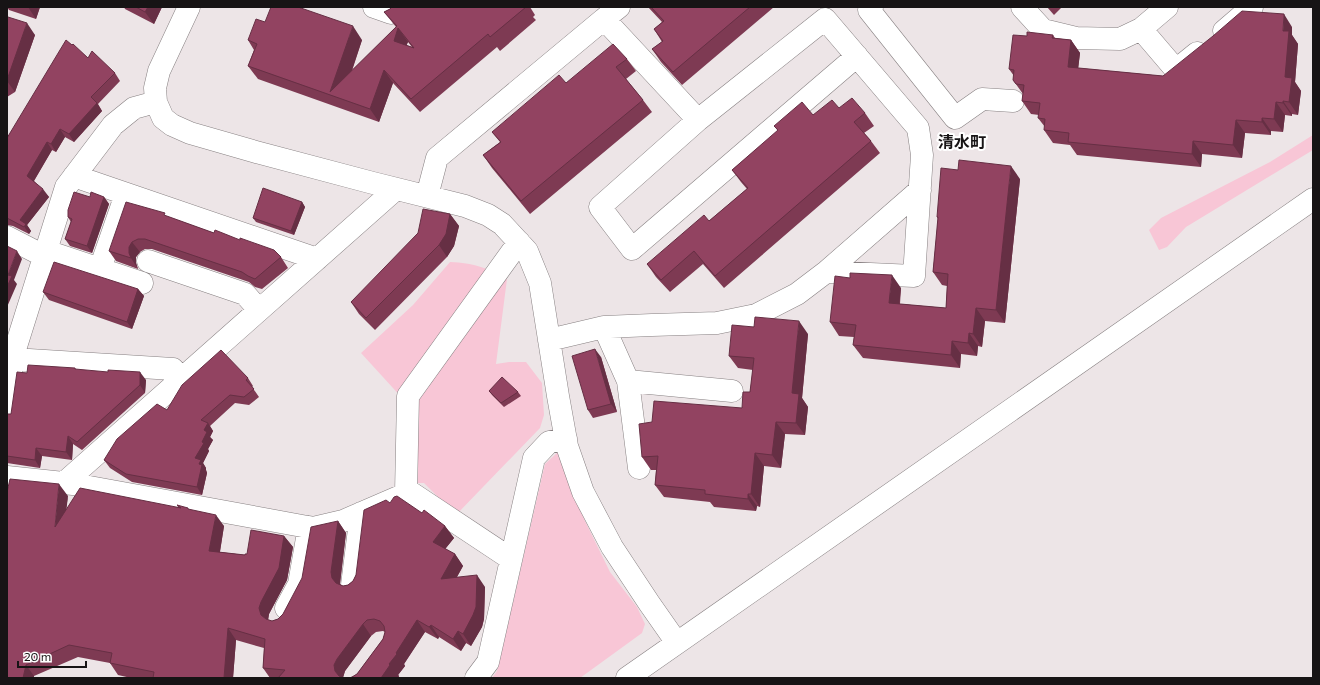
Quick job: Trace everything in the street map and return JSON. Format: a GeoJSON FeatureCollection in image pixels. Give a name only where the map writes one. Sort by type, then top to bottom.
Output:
{"type":"FeatureCollection","features":[{"type":"Feature","properties":{"kind":"street"},"geometry":{"type":"LineString","coordinates":[[189,7],[160,71],[155,88],[156,102],[163,118],[172,126],[190,133],[396,189],[465,206],[488,215],[502,224],[527,251],[540,283],[566,439],[570,458],[583,492],[612,547],[677,642]]}},
{"type":"Feature","properties":{"kind":"street"},"geometry":{"type":"LineString","coordinates":[[374,7],[391,13],[398,7]]}},
{"type":"Feature","properties":{"kind":"street"},"geometry":{"type":"LineString","coordinates":[[872,7],[869,10],[955,118],[982,100],[1013,101]]}},
{"type":"Feature","properties":{"kind":"street"},"geometry":{"type":"LineString","coordinates":[[1022,7],[1043,30],[1076,38],[1120,40],[1141,29],[1167,7]]}},
{"type":"Feature","properties":{"kind":"street"},"geometry":{"type":"LineString","coordinates":[[1141,29],[1176,70],[1252,7]]}},
{"type":"Feature","properties":{"kind":"street"},"geometry":{"type":"LineString","coordinates":[[427,196],[437,158],[612,13],[698,120]]}},
{"type":"Feature","properties":{"kind":"street"},"geometry":{"type":"LineString","coordinates":[[826,272],[914,276],[922,154],[918,128],[857,56],[825,19],[698,120],[600,207],[632,249],[857,56]]}},
{"type":"Feature","properties":{"kind":"street"},"geometry":{"type":"LineString","coordinates":[[7,408],[13,359],[66,187],[113,126],[134,108],[156,102]]}},
{"type":"Feature","properties":{"kind":"street"},"geometry":{"type":"LineString","coordinates":[[74,176],[317,259]]}},
{"type":"Feature","properties":{"kind":"street"},"geometry":{"type":"LineString","coordinates":[[64,483],[396,189]]}},
{"type":"Feature","properties":{"kind":"street"},"geometry":{"type":"LineString","coordinates":[[549,340],[604,327],[717,324],[756,315],[797,294],[826,272],[920,190]]}},
{"type":"Feature","properties":{"kind":"street"},"geometry":{"type":"LineString","coordinates":[[100,269],[126,194]]}},
{"type":"Feature","properties":{"kind":"street"},"geometry":{"type":"LineString","coordinates":[[627,678],[1313,199]]}},
{"type":"Feature","properties":{"kind":"street"},"geometry":{"type":"LineString","coordinates":[[7,237],[45,253],[100,269],[142,284]]}},
{"type":"Feature","properties":{"kind":"street"},"geometry":{"type":"LineString","coordinates":[[406,493],[408,396],[519,242]]}},
{"type":"Feature","properties":{"kind":"street"},"geometry":{"type":"LineString","coordinates":[[148,261],[245,294],[259,310]]}},
{"type":"Feature","properties":{"kind":"street"},"geometry":{"type":"LineString","coordinates":[[604,327],[628,381],[639,468]]}},
{"type":"Feature","properties":{"kind":"street"},"geometry":{"type":"LineString","coordinates":[[13,359],[173,370],[182,379]]}},
{"type":"Feature","properties":{"kind":"street"},"geometry":{"type":"LineString","coordinates":[[628,381],[732,391]]}},
{"type":"Feature","properties":{"kind":"street"},"geometry":{"type":"LineString","coordinates":[[476,678],[488,662],[534,458],[549,442],[566,439]]}},
{"type":"Feature","properties":{"kind":"street"},"geometry":{"type":"LineString","coordinates":[[7,477],[73,484],[313,528],[343,521],[410,492],[511,559]]}},
{"type":"Feature","properties":{"kind":"street"},"geometry":{"type":"LineString","coordinates":[[352,585],[361,513]]}},
{"type":"Feature","properties":{"kind":"street"},"geometry":{"type":"LineString","coordinates":[[280,620],[299,584],[309,527]]}},
{"type":"Feature","properties":{"kind":"shaded area"},"geometry":{"type":"Polygon","coordinates":[[[1313,135],[1313,150],[1186,227],[1167,247],[1159,250],[1149,230],[1161,218],[1270,162],[1313,135]]]}},
{"type":"Feature","properties":{"kind":"shaded area"},"geometry":{"type":"Polygon","coordinates":[[[450,262],[479,266],[507,279],[496,364],[526,362],[542,383],[544,415],[540,428],[456,515],[424,483],[414,483],[414,411],[361,353],[413,305],[450,262]]]}},
{"type":"Feature","properties":{"kind":"shaded area"},"geometry":{"type":"Polygon","coordinates":[[[558,452],[585,521],[610,572],[637,607],[645,624],[642,633],[580,678],[492,678],[497,671],[545,464],[558,452]]]}},
{"type":"Feature","properties":{"kind":"building"},"geometry":{"type":"Polygon","coordinates":[[[136,7],[148,7],[145,12],[136,7]]]}},
{"type":"Feature","properties":{"kind":"building"},"geometry":{"type":"Polygon","coordinates":[[[271,7],[298,7],[353,26],[330,92],[397,26],[384,12],[392,7],[526,7],[490,37],[488,34],[411,99],[384,70],[370,109],[248,66],[257,44],[248,40],[256,19],[265,22],[271,7]],[[398,28],[394,41],[414,48],[398,28]]]}},
{"type":"Feature","properties":{"kind":"building"},"geometry":{"type":"Polygon","coordinates":[[[651,7],[750,7],[673,72],[652,49],[663,41],[654,29],[664,21],[651,7]]]}},
{"type":"Feature","properties":{"kind":"building"},"geometry":{"type":"Polygon","coordinates":[[[1242,11],[1284,14],[1283,31],[1289,31],[1285,77],[1292,78],[1289,102],[1276,102],[1274,119],[1262,118],[1262,122],[1236,120],[1233,145],[1193,141],[1192,154],[1068,142],[1069,133],[1044,130],[1045,119],[1038,118],[1040,103],[1022,101],[1024,85],[1016,84],[1013,80],[1014,70],[1009,69],[1013,35],[1027,36],[1027,32],[1053,35],[1052,38],[1071,40],[1068,67],[1163,76],[1242,11]]]}},
{"type":"Feature","properties":{"kind":"building"},"geometry":{"type":"Polygon","coordinates":[[[8,17],[27,23],[7,80],[7,18],[8,17]]]}},
{"type":"Feature","properties":{"kind":"building"},"geometry":{"type":"Polygon","coordinates":[[[66,40],[72,45],[73,44],[88,58],[92,51],[115,73],[91,97],[97,103],[69,134],[60,129],[51,144],[47,142],[27,176],[43,189],[20,220],[26,224],[24,227],[7,218],[7,138],[66,40]]]}},
{"type":"Feature","properties":{"kind":"building"},"geometry":{"type":"Polygon","coordinates":[[[613,44],[627,59],[616,67],[643,100],[521,201],[483,155],[501,142],[492,132],[559,75],[566,83],[613,44]]]}},
{"type":"Feature","properties":{"kind":"building"},"geometry":{"type":"Polygon","coordinates":[[[852,98],[865,113],[854,122],[871,141],[715,276],[694,251],[661,280],[647,264],[704,215],[709,221],[748,188],[732,170],[778,130],[774,126],[802,102],[813,115],[832,100],[839,108],[852,98]]]}},
{"type":"Feature","properties":{"kind":"building"},"geometry":{"type":"Polygon","coordinates":[[[959,160],[1011,166],[996,310],[976,308],[973,334],[969,333],[968,343],[952,341],[951,355],[853,345],[856,325],[830,322],[835,276],[850,278],[850,273],[892,275],[889,303],[946,308],[948,274],[933,272],[941,168],[958,170],[959,160]]]}},
{"type":"Feature","properties":{"kind":"building"},"geometry":{"type":"Polygon","coordinates":[[[263,188],[302,202],[291,231],[253,218],[263,188]]]}},
{"type":"Feature","properties":{"kind":"building"},"geometry":{"type":"Polygon","coordinates":[[[74,192],[90,197],[91,192],[104,197],[87,246],[65,239],[72,219],[68,217],[68,210],[74,192]]]}},
{"type":"Feature","properties":{"kind":"building"},"geometry":{"type":"Polygon","coordinates":[[[126,202],[165,213],[164,215],[214,233],[215,230],[240,240],[240,238],[274,250],[281,257],[255,279],[242,272],[145,239],[138,239],[132,242],[129,247],[131,258],[109,251],[126,202]]]}},
{"type":"Feature","properties":{"kind":"building"},"geometry":{"type":"Polygon","coordinates":[[[423,209],[450,214],[446,234],[439,245],[366,318],[351,302],[418,233],[423,209]]]}},
{"type":"Feature","properties":{"kind":"building"},"geometry":{"type":"Polygon","coordinates":[[[7,246],[17,251],[8,275],[12,276],[7,287],[7,246]]]}},
{"type":"Feature","properties":{"kind":"building"},"geometry":{"type":"Polygon","coordinates":[[[54,262],[138,289],[127,322],[43,292],[54,262]]]}},
{"type":"Feature","properties":{"kind":"building"},"geometry":{"type":"Polygon","coordinates":[[[755,317],[799,321],[792,393],[799,394],[796,423],[776,422],[772,455],[755,453],[751,494],[748,494],[748,499],[705,494],[705,490],[655,485],[658,456],[642,457],[639,424],[652,422],[654,401],[742,408],[743,392],[750,392],[754,358],[729,356],[732,325],[754,327],[755,317]]]}},
{"type":"Feature","properties":{"kind":"building"},"geometry":{"type":"Polygon","coordinates":[[[595,349],[611,404],[588,410],[572,356],[595,349]]]}},
{"type":"Feature","properties":{"kind":"building"},"geometry":{"type":"Polygon","coordinates":[[[221,350],[248,378],[246,380],[254,389],[244,397],[230,395],[201,420],[208,423],[204,430],[207,432],[202,442],[204,443],[195,458],[201,460],[199,464],[202,465],[197,487],[126,474],[104,460],[117,439],[157,404],[167,410],[182,385],[221,350]]]}},
{"type":"Feature","properties":{"kind":"building"},"geometry":{"type":"Polygon","coordinates":[[[28,365],[108,372],[108,370],[140,372],[140,385],[77,442],[68,436],[66,452],[36,448],[35,460],[7,456],[7,414],[11,414],[17,372],[27,373],[28,365]]]}},
{"type":"Feature","properties":{"kind":"building"},"geometry":{"type":"Polygon","coordinates":[[[502,377],[518,392],[501,403],[489,391],[502,377]]]}},
{"type":"Feature","properties":{"kind":"building"},"geometry":{"type":"Polygon","coordinates":[[[10,479],[59,484],[55,527],[80,488],[181,508],[177,505],[216,515],[209,551],[247,554],[251,530],[284,536],[279,568],[259,608],[261,615],[272,621],[278,619],[283,614],[302,578],[311,527],[338,521],[331,572],[332,578],[336,583],[343,586],[348,585],[353,581],[356,575],[364,510],[386,500],[390,503],[394,497],[397,496],[422,513],[424,510],[445,526],[433,542],[455,554],[441,579],[477,575],[476,607],[463,634],[458,631],[453,639],[431,625],[429,627],[417,620],[381,678],[349,678],[357,674],[383,639],[385,632],[384,626],[380,621],[374,619],[367,620],[363,624],[337,659],[334,665],[335,671],[339,676],[344,678],[278,678],[285,670],[263,668],[265,639],[228,628],[224,678],[153,678],[154,672],[110,663],[112,653],[69,645],[26,665],[23,678],[7,678],[7,492],[10,479]]]}},
{"type":"Feature","properties":{"kind":"district","name":"清水町"},"geometry":{"type":"Point","coordinates":[962,142]}}]}
